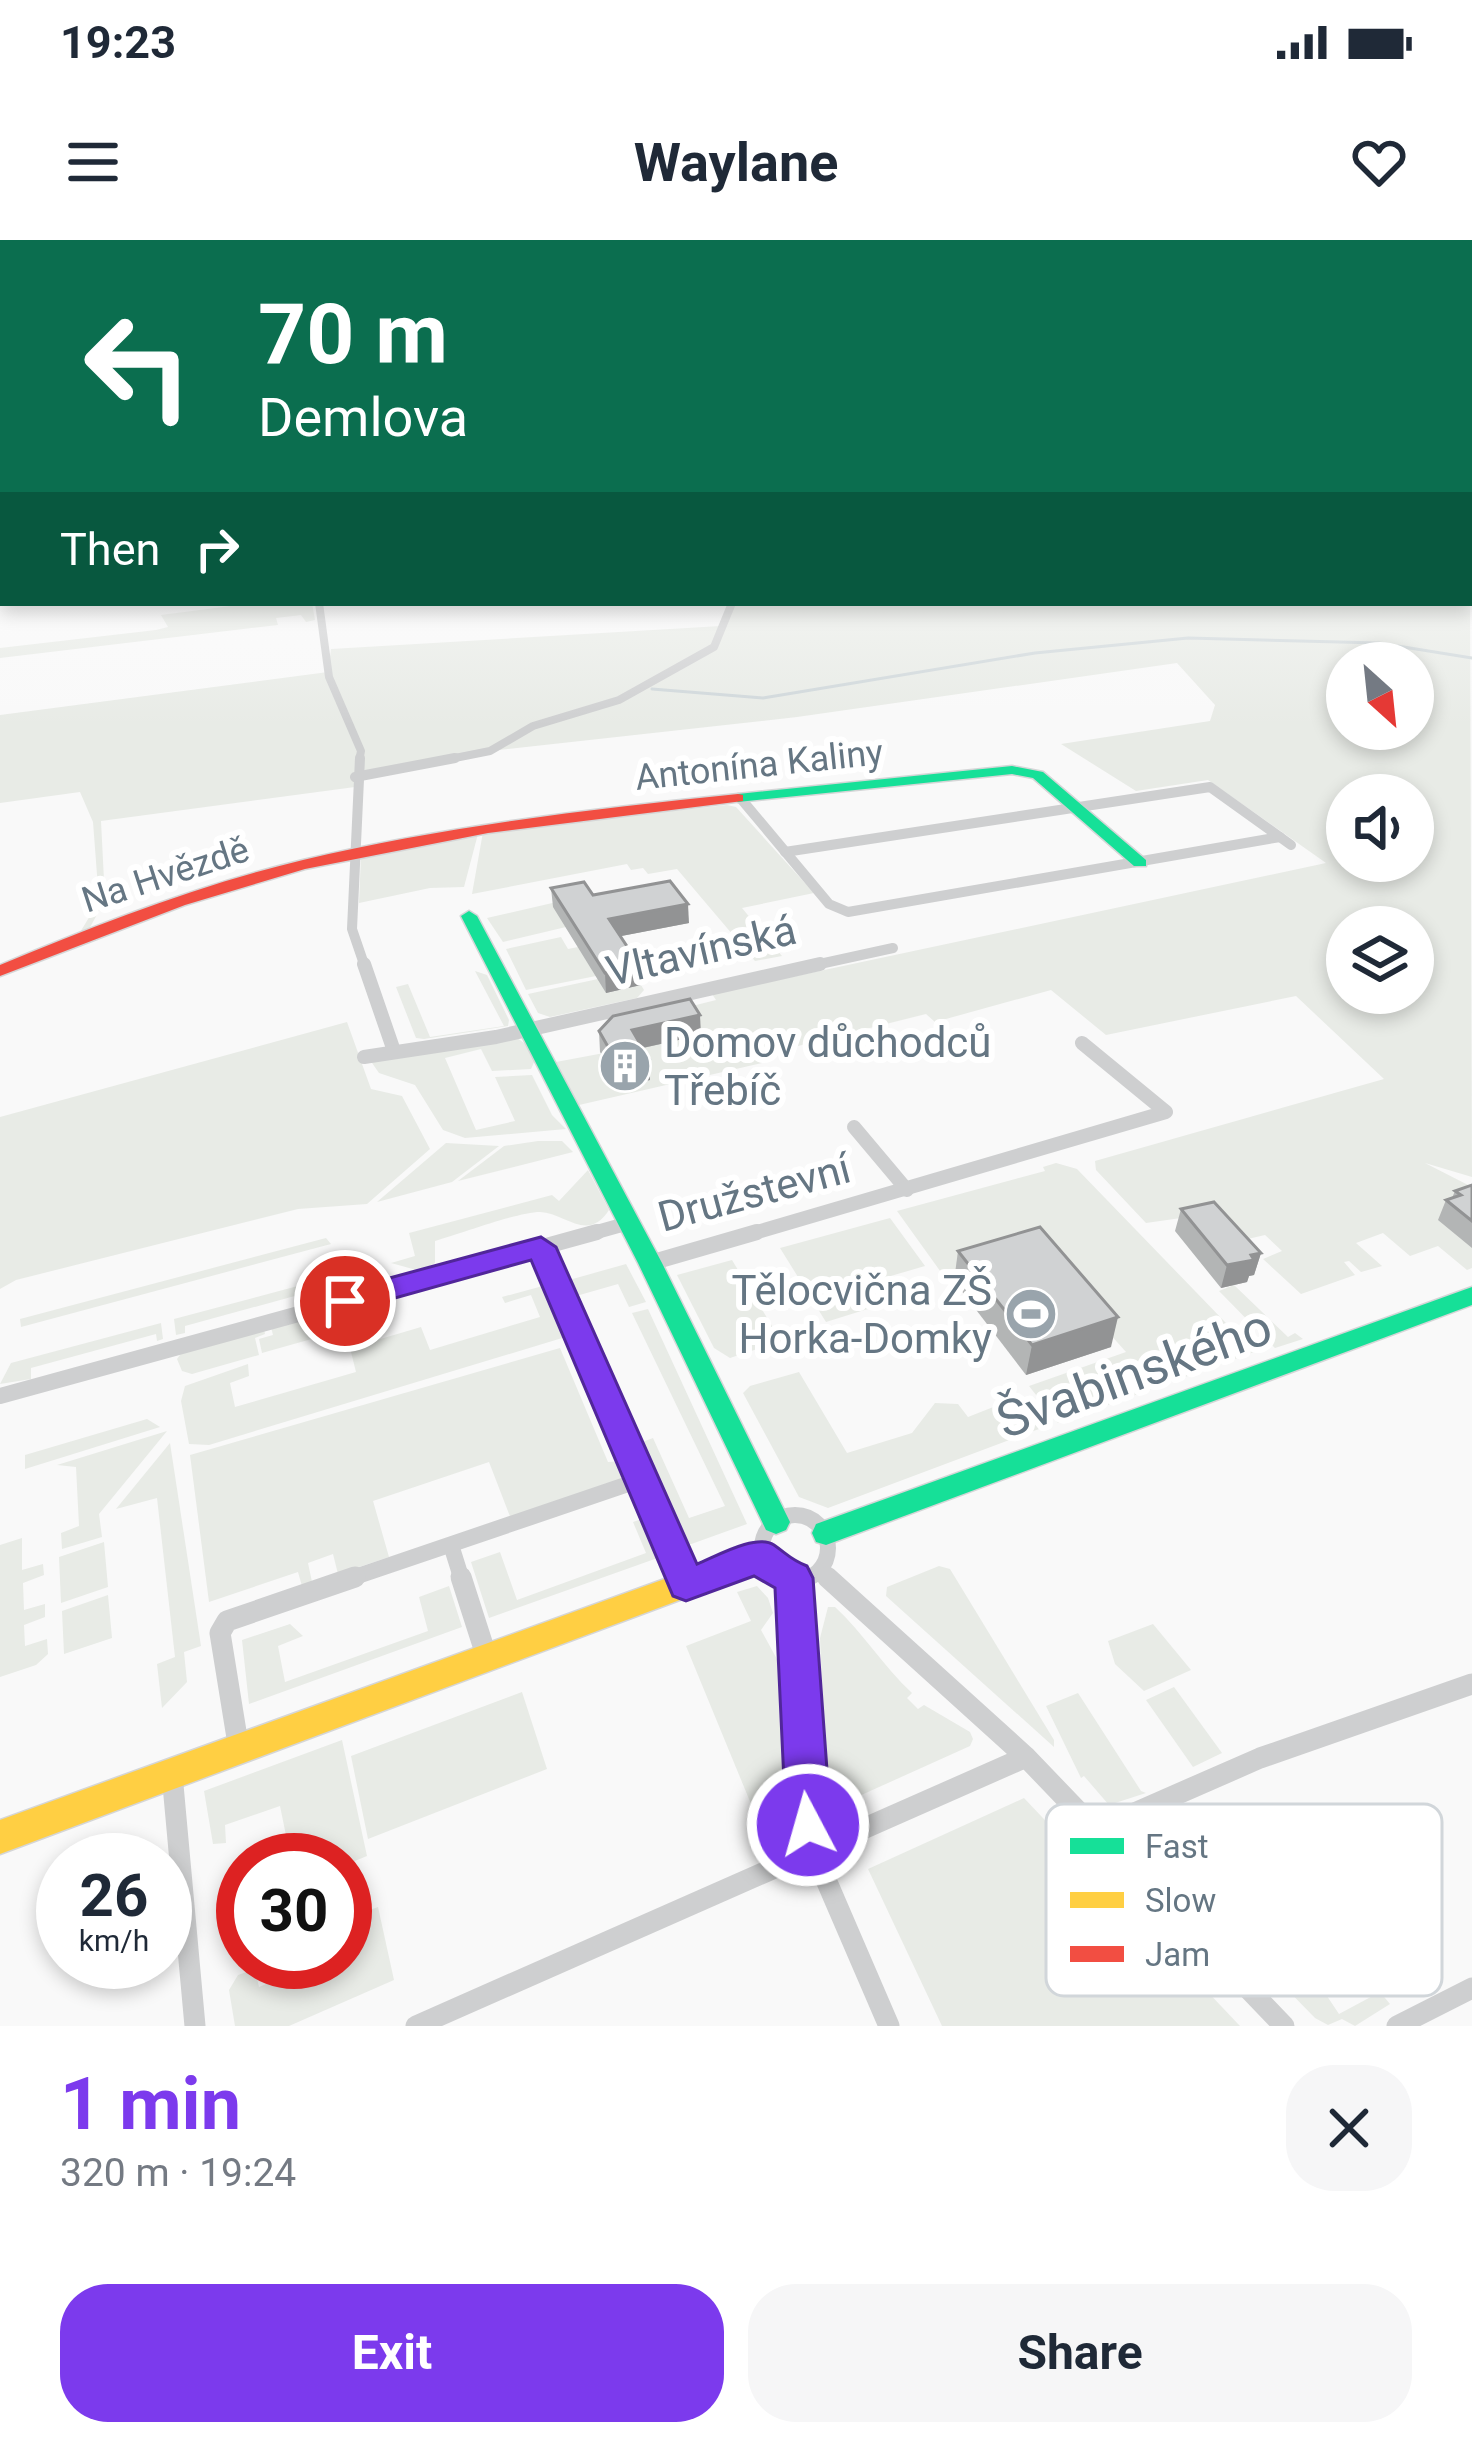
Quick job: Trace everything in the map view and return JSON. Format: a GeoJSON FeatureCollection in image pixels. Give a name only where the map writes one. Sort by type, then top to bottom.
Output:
{"type":"FeatureCollection","features":[{"type":"Feature","properties":{"kind":"street"},"geometry":{"type":"LineString","coordinates":[[319,606],[329,677],[362,752],[356,777],[352,929],[394,1051]]}},
{"type":"Feature","properties":{"kind":"street"},"geometry":{"type":"LineString","coordinates":[[356,777],[490,752],[533,726],[619,700],[714,647],[731,606]]}},
{"type":"Feature","properties":{"kind":"street","name":"Antonína Kaliny"},"geometry":{"type":"LineString","coordinates":[[355,850],[482,826],[1023,770],[1039,775],[1139,863]]}},
{"type":"Feature","properties":{"kind":"street"},"geometry":{"type":"LineString","coordinates":[[742,800],[785,852],[830,904],[848,912],[1285,841],[1208,785],[1080,809],[785,852]]}},
{"type":"Feature","properties":{"kind":"street","name":"Na Hvězdě"},"geometry":{"type":"LineString","coordinates":[[0,970],[175,901],[355,850]]}},
{"type":"Feature","properties":{"kind":"street"},"geometry":{"type":"LineString","coordinates":[[469,916],[629,1223]]}},
{"type":"Feature","properties":{"kind":"street","name":"Vltavínská"},"geometry":{"type":"LineString","coordinates":[[364,1057],[527,1030],[893,947]]}},
{"type":"Feature","properties":{"kind":"street","name":"Družstevní"},"geometry":{"type":"LineString","coordinates":[[0,1396],[629,1223],[650,1263],[1166,1112],[1082,1043]]}},
{"type":"Feature","properties":{"kind":"street"},"geometry":{"type":"LineString","coordinates":[[854,1127],[907,1190]]}},
{"type":"Feature","properties":{"kind":"street"},"geometry":{"type":"LineString","coordinates":[[541,1247],[686,1584]]}},
{"type":"Feature","properties":{"kind":"street"},"geometry":{"type":"LineString","coordinates":[[650,1263],[776,1522]]}},
{"type":"Feature","properties":{"kind":"street","name":"Švabinského"},"geometry":{"type":"LineString","coordinates":[[826,1533],[1472,1296]]}},
{"type":"Feature","properties":{"kind":"street"},"geometry":{"type":"LineString","coordinates":[[239,1750],[220,1633],[226,1621],[640,1480]]}},
{"type":"Feature","properties":{"kind":"street"},"geometry":{"type":"LineString","coordinates":[[803,1518],[826,1533],[830,1555],[820,1571],[794,1578],[772,1570],[761,1557],[760,1541],[776,1522],[803,1518]]}},
{"type":"Feature","properties":{"kind":"street"},"geometry":{"type":"LineString","coordinates":[[451,1545],[488,1658]]}},
{"type":"Feature","properties":{"kind":"street"},"geometry":{"type":"LineString","coordinates":[[0,1838],[761,1557]]}},
{"type":"Feature","properties":{"kind":"street"},"geometry":{"type":"LineString","coordinates":[[820,1571],[1073,1804]]}},
{"type":"Feature","properties":{"kind":"street"},"geometry":{"type":"LineString","coordinates":[[794,1578],[804,1806],[814,1852],[889,2026]]}},
{"type":"Feature","properties":{"kind":"street"},"geometry":{"type":"LineString","coordinates":[[1155,1804],[1260,1758],[1472,1684]]}},
{"type":"Feature","properties":{"kind":"street"},"geometry":{"type":"LineString","coordinates":[[416,2026],[1026,1757]]}},
{"type":"Feature","properties":{"kind":"street"},"geometry":{"type":"LineString","coordinates":[[172,1774],[195,2026]]}},
{"type":"Feature","properties":{"kind":"street"},"geometry":{"type":"LineString","coordinates":[[1396,2026],[1472,1988]]}},
{"type":"Feature","properties":{"kind":"street"},"geometry":{"type":"LineString","coordinates":[[1257,1996],[1285,2026]]}},
{"type":"Feature","properties":{"kind":"shaded area"},"geometry":{"type":"Polygon","coordinates":[[[231,606],[313,606],[315,620],[306,622],[301,615],[276,618],[278,625],[0,658],[0,648],[168,627],[161,615],[231,606]]]}},
{"type":"Feature","properties":{"kind":"shaded area"},"geometry":{"type":"Polygon","coordinates":[[[731,606],[1470,606],[1472,1177],[1425,1163],[1472,1187],[1472,1268],[1467,1270],[1438,1246],[1410,1256],[1383,1233],[1356,1243],[1382,1266],[1361,1272],[1344,1262],[1355,1275],[1301,1294],[1263,1259],[1282,1251],[1265,1235],[1239,1241],[1209,1214],[1146,1223],[1096,1170],[1095,1161],[1384,1079],[1296,996],[1106,1035],[1051,990],[935,1022],[926,1014],[758,1056],[762,1063],[579,1105],[556,1062],[700,1035],[603,1040],[597,1030],[716,1000],[712,994],[1326,863],[1208,780],[1136,791],[1061,744],[1210,721],[1215,705],[1177,663],[797,717],[490,751],[356,777],[355,787],[101,821],[105,900],[88,931],[79,934],[99,901],[93,822],[80,792],[0,803],[0,715],[328,672],[331,649],[721,626],[731,606]]]}},
{"type":"Feature","properties":{"kind":"shaded area"},"geometry":{"type":"Polygon","coordinates":[[[736,807],[814,893],[742,908],[782,956],[755,961],[677,869],[648,874],[643,868],[631,870],[627,864],[472,894],[483,832],[736,807]]]}},
{"type":"Feature","properties":{"kind":"shaded area"},"geometry":{"type":"Polygon","coordinates":[[[479,830],[464,887],[430,888],[359,903],[361,855],[479,830]]]}},
{"type":"Feature","properties":{"kind":"shaded area"},"geometry":{"type":"Polygon","coordinates":[[[561,901],[566,927],[503,942],[487,918],[561,901]]]}},
{"type":"Feature","properties":{"kind":"shaded area"},"geometry":{"type":"Polygon","coordinates":[[[561,937],[568,949],[578,947],[596,976],[526,990],[506,949],[561,937]]]}},
{"type":"Feature","properties":{"kind":"shaded area"},"geometry":{"type":"Polygon","coordinates":[[[475,971],[487,975],[508,1026],[424,1039],[416,1038],[396,987],[408,984],[430,1037],[504,1026],[475,971]]]}},
{"type":"Feature","properties":{"kind":"shaded area"},"geometry":{"type":"Polygon","coordinates":[[[598,979],[607,993],[641,985],[644,990],[637,998],[550,1017],[538,1013],[528,994],[598,979]]]}},
{"type":"Feature","properties":{"kind":"shaded area"},"geometry":{"type":"Polygon","coordinates":[[[347,1022],[371,1089],[402,1096],[430,1149],[367,1204],[298,1209],[16,1280],[0,1289],[0,1117],[347,1022]]]}},
{"type":"Feature","properties":{"kind":"shaded area"},"geometry":{"type":"Polygon","coordinates":[[[517,1038],[535,1060],[531,1069],[492,1071],[481,1049],[445,1058],[476,1130],[515,1121],[495,1077],[532,1075],[552,1115],[566,1129],[465,1138],[443,1130],[415,1085],[379,1073],[370,1060],[517,1038]]]}},
{"type":"Feature","properties":{"kind":"shaded area"},"geometry":{"type":"Polygon","coordinates":[[[562,1141],[573,1152],[458,1181],[504,1146],[562,1141]]]}},
{"type":"Feature","properties":{"kind":"shaded area"},"geometry":{"type":"Polygon","coordinates":[[[446,1143],[499,1146],[452,1182],[377,1202],[446,1143]]]}},
{"type":"Feature","properties":{"kind":"shaded area"},"geometry":{"type":"Polygon","coordinates":[[[1056,1163],[1077,1169],[1254,1352],[1058,1423],[1029,1386],[1126,1352],[1040,1256],[948,1282],[897,1211],[1045,1171],[1043,1167],[1056,1163]]]}},
{"type":"Feature","properties":{"kind":"shaded area"},"geometry":{"type":"Polygon","coordinates":[[[588,1170],[609,1210],[593,1224],[530,1213],[435,1241],[435,1263],[420,1271],[391,1263],[415,1256],[409,1233],[552,1195],[559,1201],[588,1170]]]}},
{"type":"Feature","properties":{"kind":"shaded area"},"geometry":{"type":"Polygon","coordinates":[[[890,1218],[925,1266],[860,1285],[874,1307],[826,1322],[780,1248],[890,1218]]]}},
{"type":"Feature","properties":{"kind":"shaded area"},"geometry":{"type":"Polygon","coordinates":[[[326,1238],[331,1244],[21,1327],[20,1319],[326,1238]]]}},
{"type":"Feature","properties":{"kind":"shaded area"},"geometry":{"type":"Polygon","coordinates":[[[732,1260],[781,1341],[730,1358],[714,1348],[677,1275],[732,1260]]]}},
{"type":"Feature","properties":{"kind":"shaded area"},"geometry":{"type":"Polygon","coordinates":[[[626,1264],[646,1302],[629,1307],[618,1284],[569,1298],[562,1282],[626,1264]]]}},
{"type":"Feature","properties":{"kind":"shaded area"},"geometry":{"type":"Polygon","coordinates":[[[309,1283],[321,1295],[305,1304],[302,1294],[185,1326],[185,1333],[176,1335],[174,1319],[309,1283]]]}},
{"type":"Feature","properties":{"kind":"shaded area"},"geometry":{"type":"Polygon","coordinates":[[[550,1284],[572,1335],[209,1445],[189,1444],[181,1401],[185,1386],[248,1364],[249,1376],[230,1383],[235,1407],[356,1372],[350,1348],[421,1327],[430,1350],[540,1317],[531,1295],[505,1303],[502,1297],[550,1284]]]}},
{"type":"Feature","properties":{"kind":"shaded area"},"geometry":{"type":"Polygon","coordinates":[[[1234,1285],[1288,1337],[1295,1333],[1303,1339],[1275,1348],[1219,1291],[1234,1285]]]}},
{"type":"Feature","properties":{"kind":"shaded area"},"geometry":{"type":"Polygon","coordinates":[[[367,1306],[357,1309],[361,1325],[262,1353],[259,1339],[273,1335],[271,1327],[367,1306]]]}},
{"type":"Feature","properties":{"kind":"shaded area"},"geometry":{"type":"Polygon","coordinates":[[[648,1309],[747,1524],[683,1547],[637,1444],[653,1438],[689,1518],[725,1506],[632,1313],[648,1309]]]}},
{"type":"Feature","properties":{"kind":"shaded area"},"geometry":{"type":"Polygon","coordinates":[[[161,1323],[163,1339],[157,1341],[156,1334],[31,1368],[31,1379],[0,1384],[11,1363],[161,1323]]]}},
{"type":"Feature","properties":{"kind":"shaded area"},"geometry":{"type":"Polygon","coordinates":[[[264,1329],[265,1334],[255,1338],[259,1355],[192,1374],[182,1371],[177,1359],[182,1352],[264,1329]]]}},
{"type":"Feature","properties":{"kind":"shaded area"},"geometry":{"type":"Polygon","coordinates":[[[560,1348],[608,1462],[626,1461],[618,1482],[511,1519],[489,1462],[373,1501],[389,1557],[338,1574],[333,1554],[308,1563],[312,1582],[302,1586],[298,1572],[209,1602],[190,1455],[560,1348]]]}},
{"type":"Feature","properties":{"kind":"shaded area"},"geometry":{"type":"Polygon","coordinates":[[[799,1372],[847,1453],[912,1433],[935,1403],[958,1404],[968,1417],[1001,1404],[997,1396],[1011,1392],[1039,1429],[828,1508],[799,1497],[743,1393],[750,1386],[799,1372]]]}},
{"type":"Feature","properties":{"kind":"shaded area"},"geometry":{"type":"Polygon","coordinates":[[[147,1419],[160,1427],[25,1469],[25,1455],[147,1419]]]}},
{"type":"Feature","properties":{"kind":"shaded area"},"geometry":{"type":"Polygon","coordinates":[[[167,1431],[99,1514],[102,1537],[62,1549],[61,1533],[79,1526],[76,1467],[57,1465],[167,1431]]]}},
{"type":"Feature","properties":{"kind":"shaded area"},"geometry":{"type":"Polygon","coordinates":[[[170,1443],[201,1646],[184,1652],[187,1682],[162,1708],[157,1664],[175,1657],[157,1498],[116,1509],[170,1443]]]}},
{"type":"Feature","properties":{"kind":"shaded area"},"geometry":{"type":"Polygon","coordinates":[[[650,1516],[666,1555],[489,1618],[471,1562],[500,1552],[517,1600],[646,1553],[633,1522],[650,1516]]]}},
{"type":"Feature","properties":{"kind":"shaded area"},"geometry":{"type":"Polygon","coordinates":[[[22,1538],[22,1570],[43,1564],[44,1575],[23,1583],[24,1610],[45,1604],[45,1617],[24,1625],[25,1646],[47,1639],[48,1654],[36,1665],[0,1677],[0,1545],[22,1538]]]}},
{"type":"Feature","properties":{"kind":"shaded area"},"geometry":{"type":"Polygon","coordinates":[[[104,1542],[108,1587],[61,1603],[59,1557],[104,1542]]]}},
{"type":"Feature","properties":{"kind":"shaded area"},"geometry":{"type":"Polygon","coordinates":[[[939,1566],[950,1569],[1054,1747],[886,1596],[887,1587],[939,1566]]]}},
{"type":"Feature","properties":{"kind":"shaded area"},"geometry":{"type":"Polygon","coordinates":[[[449,1586],[462,1627],[249,1704],[242,1640],[290,1624],[303,1636],[278,1646],[285,1682],[428,1631],[419,1597],[449,1586]]]}},
{"type":"Feature","properties":{"kind":"shaded area"},"geometry":{"type":"Polygon","coordinates":[[[757,1586],[773,1613],[761,1630],[784,1672],[783,1829],[765,1838],[686,1646],[751,1621],[737,1592],[757,1586]]]}},
{"type":"Feature","properties":{"kind":"shaded area"},"geometry":{"type":"Polygon","coordinates":[[[108,1595],[112,1638],[64,1654],[62,1611],[108,1595]]]}},
{"type":"Feature","properties":{"kind":"shaded area"},"geometry":{"type":"Polygon","coordinates":[[[828,1607],[835,1607],[855,1628],[912,1693],[907,1698],[918,1709],[924,1705],[970,1732],[973,1739],[970,1746],[837,1806],[827,1800],[820,1638],[828,1607]]]}},
{"type":"Feature","properties":{"kind":"shaded area"},"geometry":{"type":"Polygon","coordinates":[[[1153,1624],[1191,1670],[1144,1691],[1115,1664],[1108,1641],[1153,1624]]]}},
{"type":"Feature","properties":{"kind":"shaded area"},"geometry":{"type":"Polygon","coordinates":[[[1174,1687],[1222,1753],[1193,1767],[1146,1700],[1174,1687]]]}},
{"type":"Feature","properties":{"kind":"shaded area"},"geometry":{"type":"Polygon","coordinates":[[[522,1692],[547,1769],[372,1837],[367,1833],[351,1756],[522,1692]]]}},
{"type":"Feature","properties":{"kind":"shaded area"},"geometry":{"type":"Polygon","coordinates":[[[1078,1693],[1146,1793],[1108,1804],[1081,1778],[1046,1706],[1078,1693]]]}},
{"type":"Feature","properties":{"kind":"shaded area"},"geometry":{"type":"Polygon","coordinates":[[[342,1740],[362,1833],[286,1833],[280,1806],[225,1825],[225,1833],[216,1833],[213,1844],[204,1791],[342,1740]]]}},
{"type":"Feature","properties":{"kind":"shaded area"},"geometry":{"type":"Polygon","coordinates":[[[1024,1798],[1046,1821],[1046,1996],[1212,1996],[1240,2026],[942,2026],[868,1869],[1024,1798]]]}},
{"type":"Feature","properties":{"kind":"shaded area"},"geometry":{"type":"Polygon","coordinates":[[[378,1907],[394,1980],[289,2026],[235,2026],[229,1990],[372,1989],[372,1909],[378,1907]]]}},
{"type":"Feature","properties":{"kind":"shaded area"},"geometry":{"type":"Polygon","coordinates":[[[1293,1996],[1327,1996],[1339,2014],[1373,1996],[1383,1996],[1390,2004],[1355,2026],[1342,2019],[1328,2025],[1293,1996]]]}},
{"type":"Feature","properties":{"kind":"building"},"geometry":{"type":"Polygon","coordinates":[[[670,881],[688,904],[609,919],[640,966],[605,973],[551,888],[584,882],[593,895],[670,881]]]}},
{"type":"Feature","properties":{"kind":"building"},"geometry":{"type":"Polygon","coordinates":[[[690,999],[700,1015],[632,1030],[649,1059],[619,1066],[599,1031],[613,1016],[690,999]]]}},
{"type":"Feature","properties":{"kind":"building"},"geometry":{"type":"Polygon","coordinates":[[[1472,1185],[1472,1221],[1446,1200],[1472,1185]]]}},
{"type":"Feature","properties":{"kind":"building"},"geometry":{"type":"Polygon","coordinates":[[[1214,1202],[1261,1253],[1251,1255],[1254,1260],[1227,1265],[1181,1209],[1214,1202]]]}},
{"type":"Feature","properties":{"kind":"building"},"geometry":{"type":"Polygon","coordinates":[[[1040,1227],[1118,1317],[1032,1345],[958,1251],[1040,1227]]]}},
{"type":"Feature","properties":{"kind":"waterway"},"geometry":{"type":"LineString","coordinates":[[652,689],[763,698],[1035,653],[1188,638],[1379,643],[1472,658]]}},
{"type":"Feature","properties":{"kind":"traffic: fast"},"geometry":{"type":"LineString","coordinates":[[738,798],[1012,770],[1038,775],[1140,863]]}},
{"type":"Feature","properties":{"kind":"traffic: fast"},"geometry":{"type":"LineString","coordinates":[[469,916],[650,1263],[776,1522]]}},
{"type":"Feature","properties":{"kind":"traffic: fast"},"geometry":{"type":"LineString","coordinates":[[826,1533],[1472,1296]]}},
{"type":"Feature","properties":{"kind":"traffic: slow"},"geometry":{"type":"LineString","coordinates":[[0,1837],[761,1557]]}},
{"type":"Feature","properties":{"kind":"traffic: jam"},"geometry":{"type":"LineString","coordinates":[[0,971],[149,912],[302,865],[488,829],[738,798]]}},
{"type":"Feature","properties":{"kind":"place","name":"Domov důchodců Třebíč"},"geometry":{"type":"Point","coordinates":[625,1066]}},
{"type":"Feature","properties":{"kind":"place","name":"Tělocvična ZŠ Horka-Domky"},"geometry":{"type":"Point","coordinates":[1031,1314]}},
{"type":"Feature","properties":{"kind":"route"},"geometry":{"type":"LineString","coordinates":[[345,1301],[541,1247],[686,1584],[761,1557],[780,1576],[794,1578],[808,1825]]}}]}
